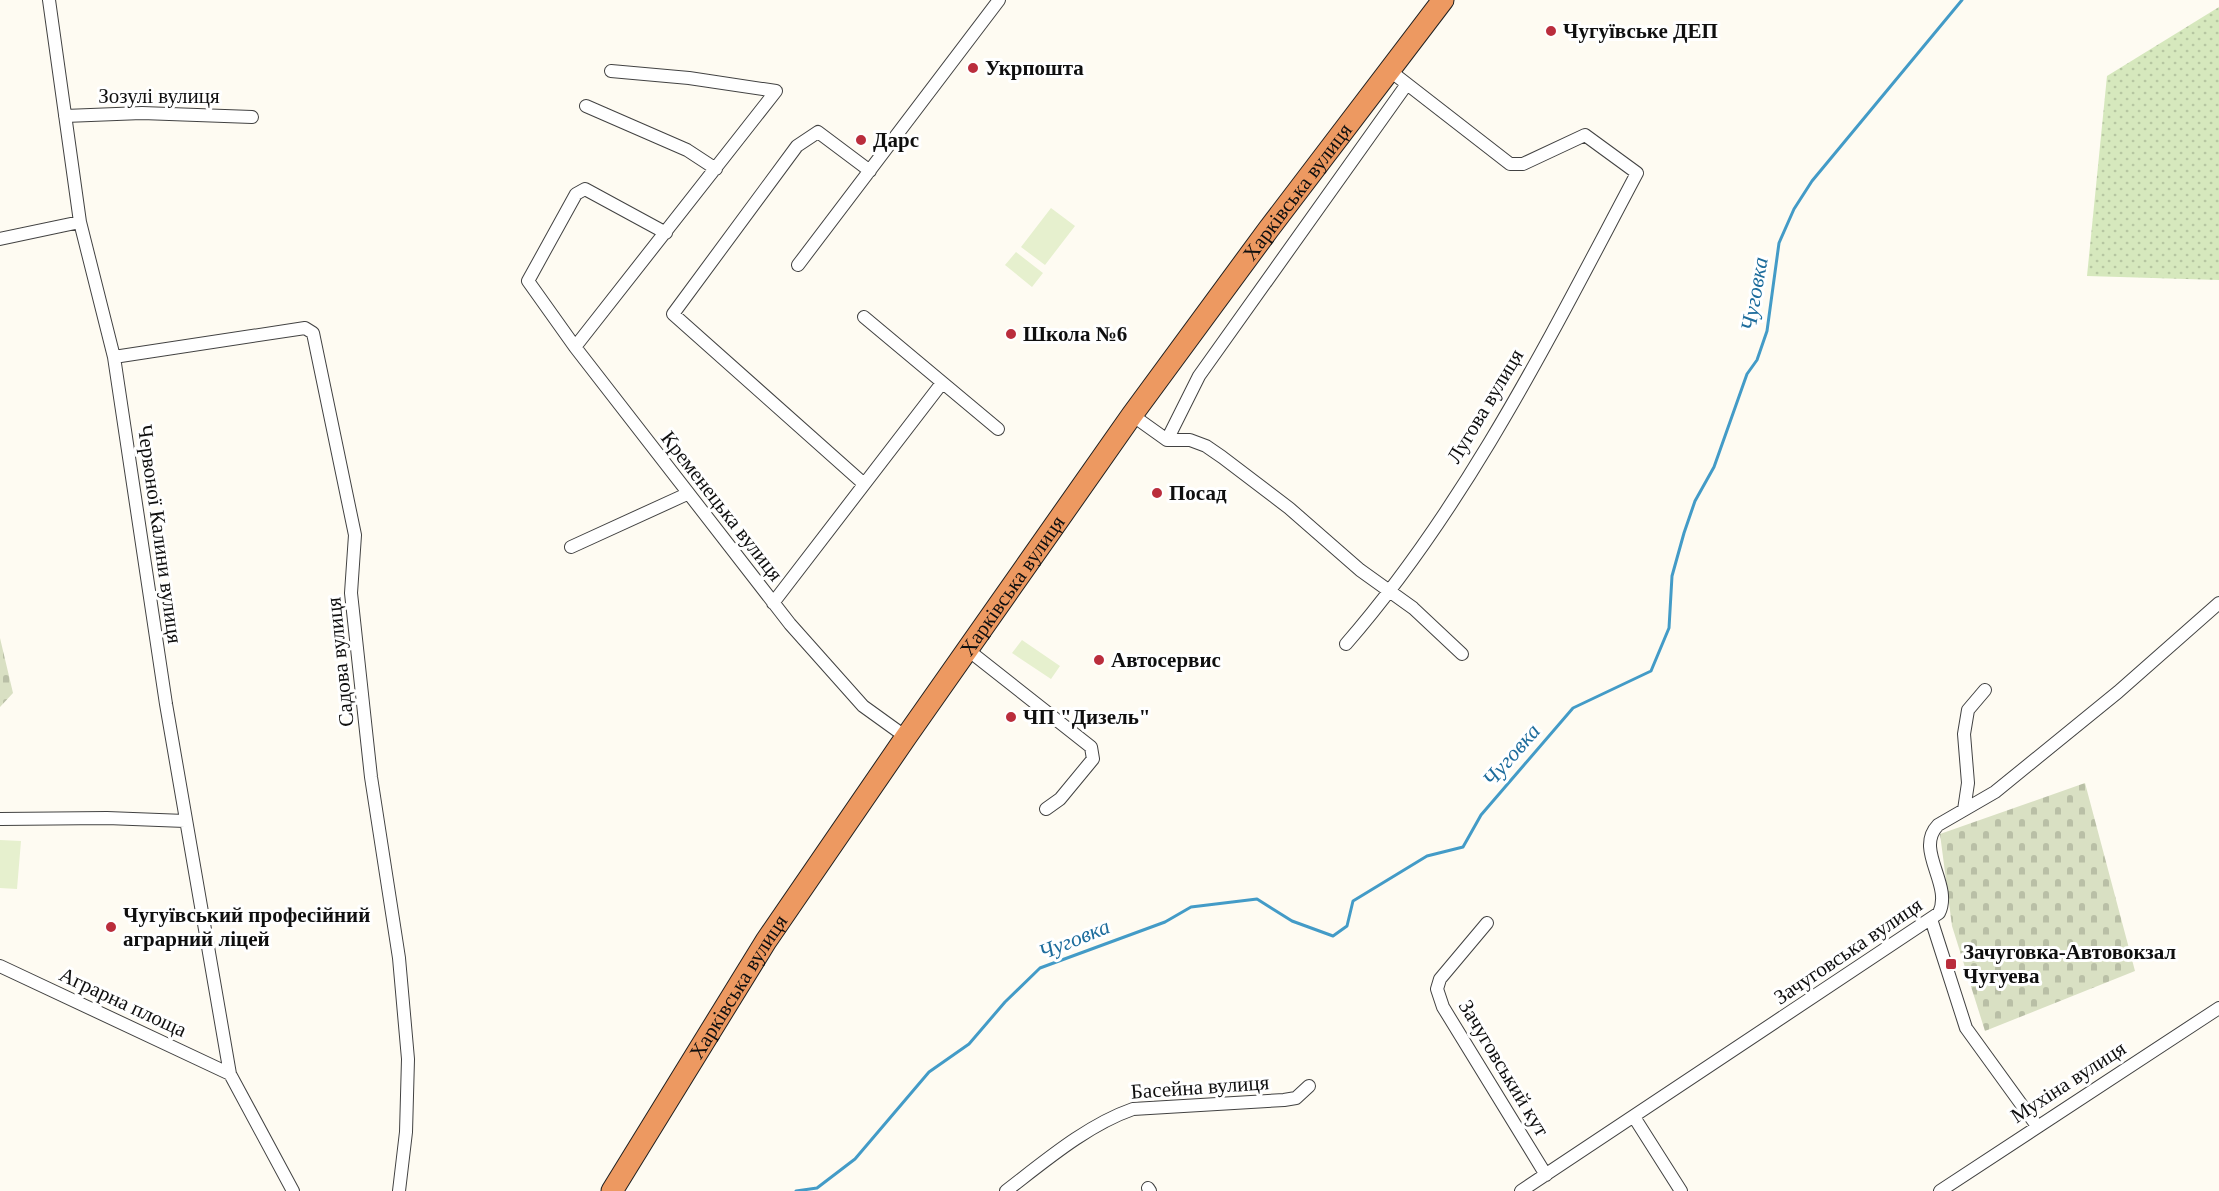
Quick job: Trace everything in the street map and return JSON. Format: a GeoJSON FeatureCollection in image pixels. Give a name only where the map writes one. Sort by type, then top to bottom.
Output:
{"type":"FeatureCollection","features":[{"type":"Feature","properties":{"kind":"highway","name":"Харківська вулиця"},"geometry":{"type":"LineString","coordinates":[[612,1191],[765,940],[906,737],[1132,415],[1443,0]]}},
{"type":"Feature","properties":{"kind":"street","name":"Червоної Калини вулиця"},"geometry":{"type":"LineString","coordinates":[[49,0],[80,222],[114,357],[185,821],[230,1074],[293,1191]]}},
{"type":"Feature","properties":{"kind":"street"},"geometry":{"type":"LineString","coordinates":[[798,265],[999,0]]}},
{"type":"Feature","properties":{"kind":"street"},"geometry":{"type":"LineString","coordinates":[[1167,440],[1199,375],[1407,84],[1389,70]]}},
{"type":"Feature","properties":{"kind":"street"},"geometry":{"type":"LineString","coordinates":[[575,347],[776,91],[689,78],[611,71]]}},
{"type":"Feature","properties":{"kind":"street","name":"Лугова вулиця"},"geometry":{"type":"LineString","coordinates":[[1346,644],[1417,556],[1488,442],[1563,311],[1636,173],[1585,135],[1523,164],[1510,164],[1407,84]]}},
{"type":"Feature","properties":{"kind":"street"},"geometry":{"type":"LineString","coordinates":[[586,106],[687,150],[716,169]]}},
{"type":"Feature","properties":{"kind":"street","name":"Зозулі вулиця"},"geometry":{"type":"LineString","coordinates":[[65,116],[142,113],[252,117]]}},
{"type":"Feature","properties":{"kind":"street"},"geometry":{"type":"LineString","coordinates":[[864,484],[673,314],[797,146],[818,132],[870,171]]}},
{"type":"Feature","properties":{"kind":"street","name":"Кременецька вулиця"},"geometry":{"type":"LineString","coordinates":[[666,233],[585,189],[576,194],[528,281],[575,347],[773,603],[863,706],[906,737]]}},
{"type":"Feature","properties":{"kind":"street"},"geometry":{"type":"LineString","coordinates":[[0,239],[80,222]]}},
{"type":"Feature","properties":{"kind":"street"},"geometry":{"type":"LineString","coordinates":[[864,317],[998,429]]}},
{"type":"Feature","properties":{"kind":"street","name":"Садова вулиця"},"geometry":{"type":"LineString","coordinates":[[114,357],[305,328],[313,333],[355,535],[351,593],[371,777],[399,958],[408,1059],[406,1132],[399,1191]]}},
{"type":"Feature","properties":{"kind":"street"},"geometry":{"type":"LineString","coordinates":[[773,603],[942,382]]}},
{"type":"Feature","properties":{"kind":"street"},"geometry":{"type":"LineString","coordinates":[[1132,415],[1167,440],[1190,440],[1206,446],[1222,457],[1289,508],[1388,591],[1413,608],[1462,654]]}},
{"type":"Feature","properties":{"kind":"street"},"geometry":{"type":"LineString","coordinates":[[571,547],[687,494]]}},
{"type":"Feature","properties":{"kind":"street","name":"Зачуговська вулиця"},"geometry":{"type":"LineString","coordinates":[[1523,1191],[1939,913],[1943,898],[1931,851],[1932,831],[1995,792],[2118,692],[2219,603]]}},
{"type":"Feature","properties":{"kind":"street"},"geometry":{"type":"LineString","coordinates":[[968,650],[1091,747],[1093,759],[1060,799],[1046,809]]}},
{"type":"Feature","properties":{"kind":"street"},"geometry":{"type":"LineString","coordinates":[[1964,810],[1968,783],[1964,734],[1968,710],[1985,690]]}},
{"type":"Feature","properties":{"kind":"street"},"geometry":{"type":"LineString","coordinates":[[0,819],[107,818],[185,821]]}},
{"type":"Feature","properties":{"kind":"street"},"geometry":{"type":"LineString","coordinates":[[1931,919],[1966,1028],[2037,1126]]}},
{"type":"Feature","properties":{"kind":"street","name":"Зачуговський кут"},"geometry":{"type":"LineString","coordinates":[[1487,923],[1440,979],[1437,989],[1443,1007],[1546,1175]]}},
{"type":"Feature","properties":{"kind":"street","name":"Аграрна площа"},"geometry":{"type":"LineString","coordinates":[[0,966],[230,1074]]}},
{"type":"Feature","properties":{"kind":"street","name":"Мухіна вулиця"},"geometry":{"type":"LineString","coordinates":[[1940,1191],[2219,1008]]}},
{"type":"Feature","properties":{"kind":"street","name":"Басейна вулиця"},"geometry":{"type":"LineString","coordinates":[[1006,1191],[1059,1150],[1126,1111],[1284,1100],[1296,1098],[1309,1086]]}},
{"type":"Feature","properties":{"kind":"street"},"geometry":{"type":"LineString","coordinates":[[1634,1117],[1681,1191]]}},
{"type":"Feature","properties":{"kind":"green space"},"geometry":{"type":"Polygon","coordinates":[[[2219,7],[2219,280],[2087,276],[2107,76],[2219,7]]]}},
{"type":"Feature","properties":{"kind":"green space"},"geometry":{"type":"Polygon","coordinates":[[[1051,208],[1075,226],[1045,265],[1021,247],[1051,208]]]}},
{"type":"Feature","properties":{"kind":"green space"},"geometry":{"type":"Polygon","coordinates":[[[1016,252],[1043,273],[1032,287],[1005,265],[1016,252]]]}},
{"type":"Feature","properties":{"kind":"green space"},"geometry":{"type":"Polygon","coordinates":[[[0,638],[13,693],[0,707],[0,638]]]}},
{"type":"Feature","properties":{"kind":"green space"},"geometry":{"type":"Polygon","coordinates":[[[1022,640],[1060,666],[1051,679],[1012,653],[1022,640]]]}},
{"type":"Feature","properties":{"kind":"green space"},"geometry":{"type":"Polygon","coordinates":[[[2085,783],[2135,971],[1985,1031],[1952,926],[1940,834],[2085,783]]]}},
{"type":"Feature","properties":{"kind":"green space"},"geometry":{"type":"Polygon","coordinates":[[[0,840],[21,841],[17,889],[0,888],[0,840]]]}},
{"type":"Feature","properties":{"kind":"waterway","name":"Чуговка"},"geometry":{"type":"LineString","coordinates":[[796,1191],[817,1188],[855,1159],[929,1072],[969,1044],[1005,1002],[1040,968],[1165,922],[1191,907],[1257,899],[1292,921],[1333,936],[1347,926],[1353,901],[1427,856],[1463,847],[1481,815],[1573,708],[1651,671],[1669,628],[1672,576],[1684,533],[1695,501],[1714,467],[1747,374],[1757,360],[1767,331],[1779,243],[1794,209],[1812,181],[1962,0]]}},
{"type":"Feature","properties":{"kind":"place","name":"Чугуївське ДЕП"},"geometry":{"type":"Point","coordinates":[1551,31]}},
{"type":"Feature","properties":{"kind":"place","name":"Укрпошта"},"geometry":{"type":"Point","coordinates":[973,68]}},
{"type":"Feature","properties":{"kind":"place","name":"Дарс"},"geometry":{"type":"Point","coordinates":[861,140]}},
{"type":"Feature","properties":{"kind":"place","name":"Школа №6"},"geometry":{"type":"Point","coordinates":[1011,334]}},
{"type":"Feature","properties":{"kind":"place","name":"Посад"},"geometry":{"type":"Point","coordinates":[1157,493]}},
{"type":"Feature","properties":{"kind":"place","name":"Автосервис"},"geometry":{"type":"Point","coordinates":[1099,660]}},
{"type":"Feature","properties":{"kind":"place","name":"ЧП \"Дизель\""},"geometry":{"type":"Point","coordinates":[1011,717]}},
{"type":"Feature","properties":{"kind":"place","name":"Чугуївський професійний аграрний ліцей"},"geometry":{"type":"Point","coordinates":[111,927]}},
{"type":"Feature","properties":{"kind":"place","name":"Зачуговка-Автовокзал Чугуева"},"geometry":{"type":"Point","coordinates":[1951,964]}}]}
